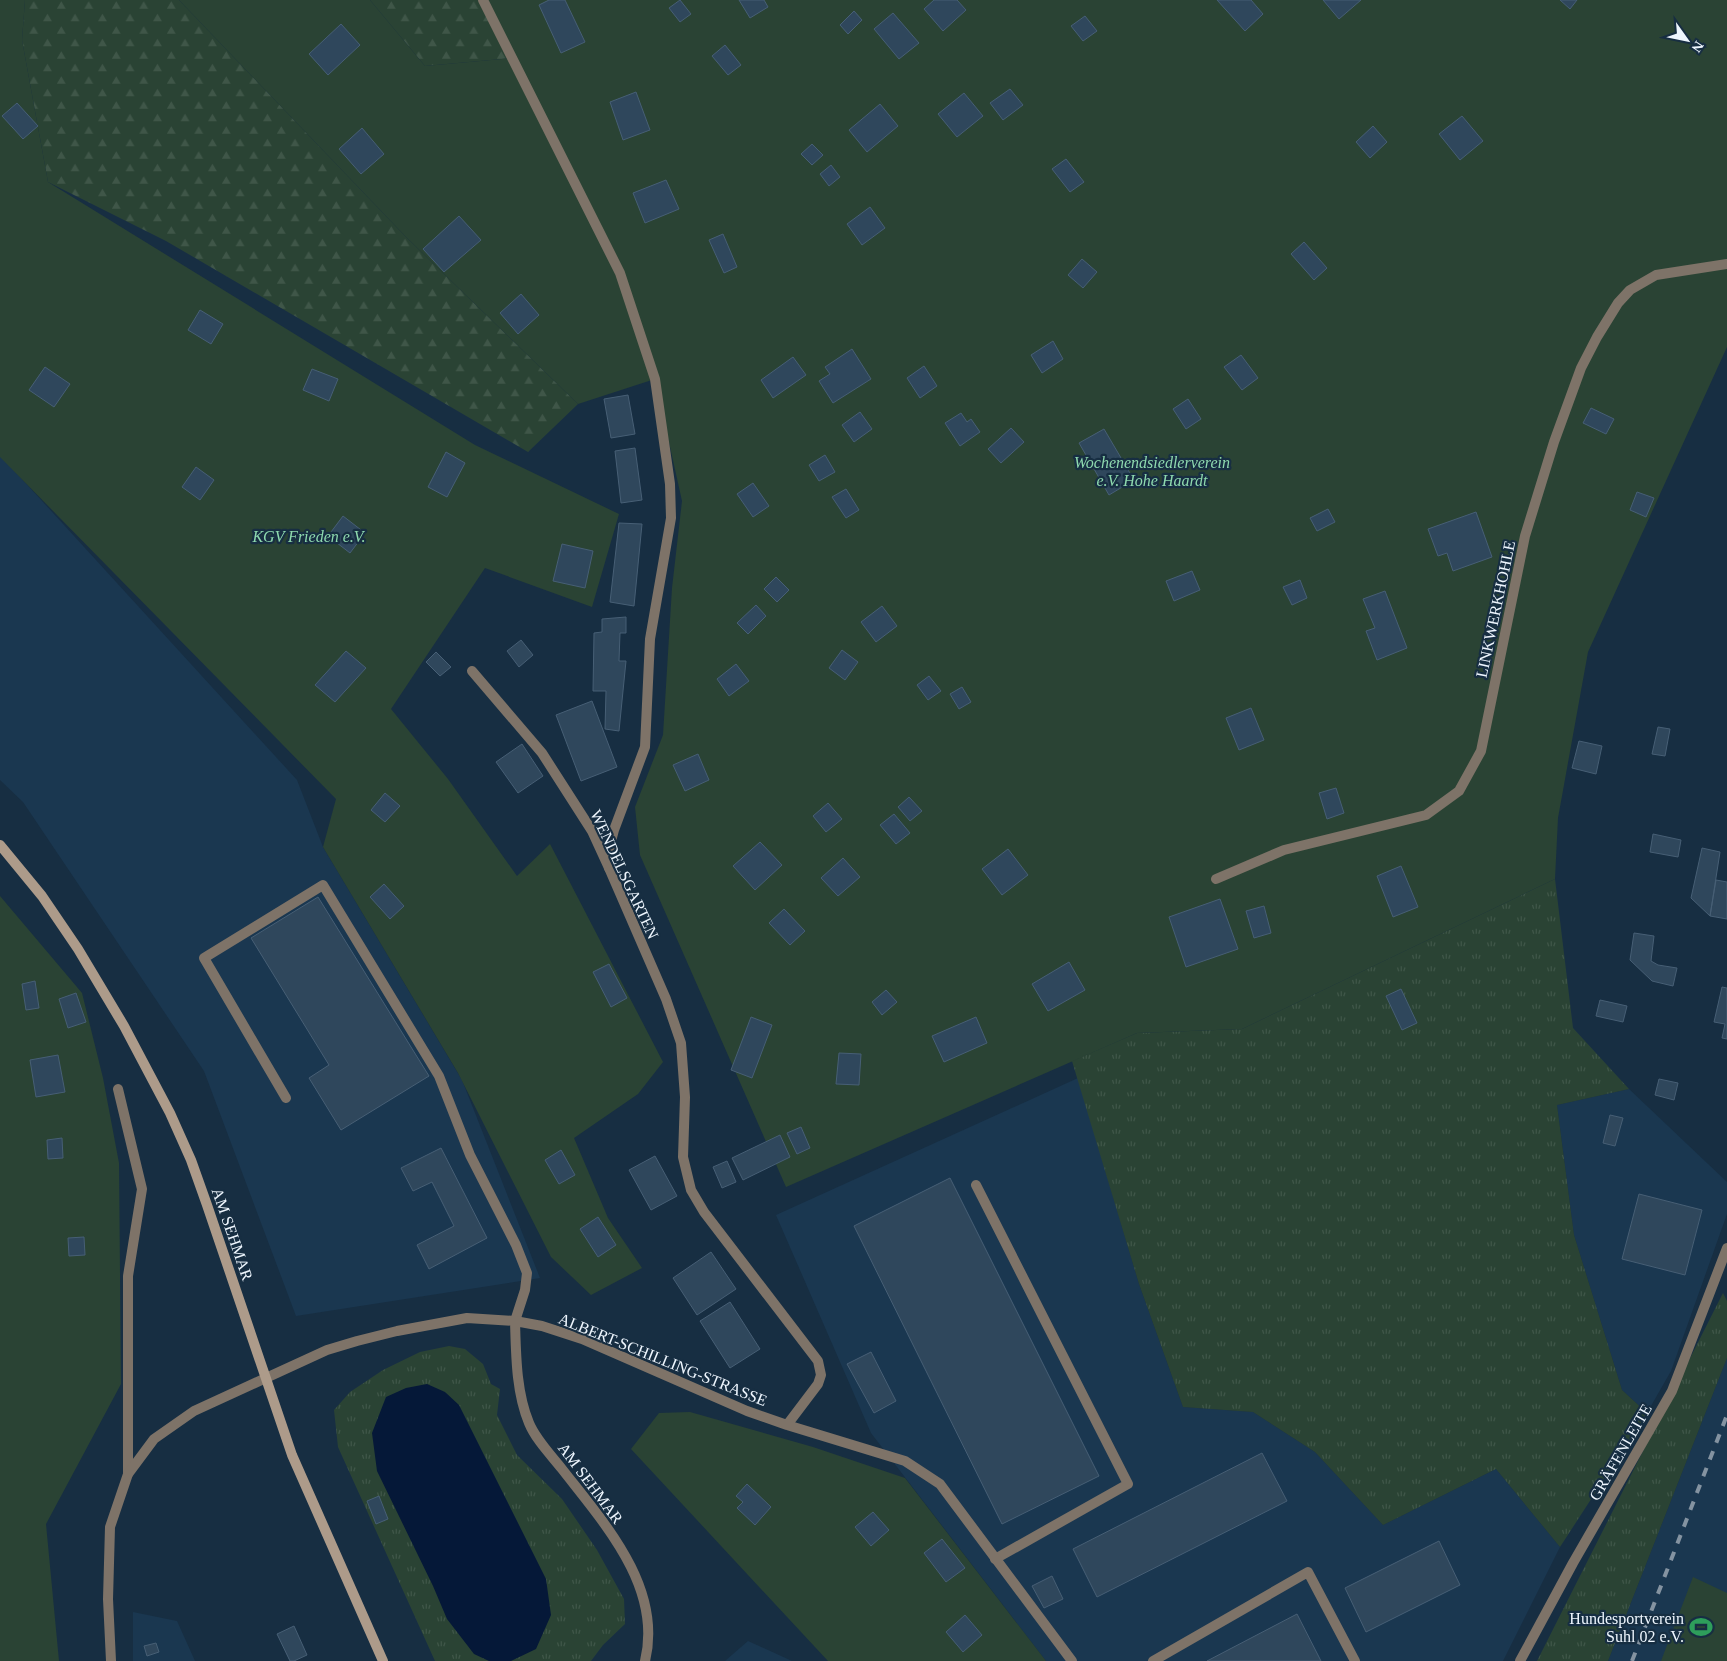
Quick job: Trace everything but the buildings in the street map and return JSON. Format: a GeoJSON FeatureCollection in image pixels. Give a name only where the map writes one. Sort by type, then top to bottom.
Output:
{"type":"FeatureCollection","features":[{"type":"Feature","properties":{"kind":"main road","name":"AM SEHMAR"},"geometry":{"type":"LineString","coordinates":[[0,845],[42,896],[78,949],[124,1026],[170,1113],[194,1169],[292,1455],[383,1661]]}},
{"type":"Feature","properties":{"kind":"street"},"geometry":{"type":"LineString","coordinates":[[483,0],[620,273],[655,379],[670,484],[671,518],[650,639],[645,747],[614,830],[610,845],[609,868]]}},
{"type":"Feature","properties":{"kind":"street","name":"LINKWERKHOHLE"},"geometry":{"type":"LineString","coordinates":[[1216,878],[1284,850],[1426,815],[1460,791],[1481,751],[1525,536],[1554,442],[1581,368],[1618,303],[1630,290],[1656,275],[1727,264]]}},
{"type":"Feature","properties":{"kind":"street","name":"WENDELSGARTEN"},"geometry":{"type":"LineString","coordinates":[[472,671],[542,752],[592,831],[666,1000],[681,1043],[685,1088],[684,1157],[690,1190],[818,1361],[821,1375],[818,1384],[787,1426]]}},
{"type":"Feature","properties":{"kind":"street","name":"AM SEHMAR"},"geometry":{"type":"LineString","coordinates":[[286,1098],[204,958],[323,885],[439,1076],[470,1155],[516,1245],[527,1273],[525,1290],[516,1321],[521,1402],[530,1424],[543,1445],[615,1539],[636,1576],[648,1624],[648,1647],[644,1661]]}},
{"type":"Feature","properties":{"kind":"street"},"geometry":{"type":"LineString","coordinates":[[111,1661],[108,1599],[110,1528],[128,1474],[128,1276],[142,1190],[118,1089]]}},
{"type":"Feature","properties":{"kind":"street"},"geometry":{"type":"LineString","coordinates":[[976,1186],[1128,1484],[996,1559]]}},
{"type":"Feature","properties":{"kind":"street","name":"GRÄFENLEITE"},"geometry":{"type":"LineString","coordinates":[[1520,1661],[1672,1391],[1727,1248]]}},
{"type":"Feature","properties":{"kind":"street","name":"ALBERT-SCHILLING-STRASSE"},"geometry":{"type":"LineString","coordinates":[[128,1474],[154,1439],[194,1411],[327,1350],[357,1340],[467,1318],[516,1321],[542,1326],[582,1339],[747,1411],[787,1426],[905,1461],[940,1484],[1072,1661]]}},
{"type":"Feature","properties":{"kind":"street"},"geometry":{"type":"LineString","coordinates":[[1153,1661],[1308,1572],[1355,1661]]}},
{"type":"Feature","properties":{"kind":"shaded area"},"geometry":{"type":"Polygon","coordinates":[[[0,455],[297,780],[323,847],[462,1080],[540,1278],[296,1316],[204,1071],[23,802],[0,780],[0,455]]]}},
{"type":"Feature","properties":{"kind":"shaded area"},"geometry":{"type":"Polygon","coordinates":[[[1078,1078],[1139,1284],[1183,1407],[1253,1412],[1315,1452],[1383,1525],[1496,1469],[1560,1547],[1503,1661],[1046,1661],[871,1433],[776,1215],[1078,1078]]]}},
{"type":"Feature","properties":{"kind":"shaded area"},"geometry":{"type":"Polygon","coordinates":[[[1629,1089],[1727,1182],[1727,1214],[1671,1371],[1647,1413],[1622,1390],[1574,1235],[1557,1105],[1629,1089]]]}},
{"type":"Feature","properties":{"kind":"shaded area"},"geometry":{"type":"Polygon","coordinates":[[[1727,1358],[1727,1661],[1608,1661],[1727,1358]]]}},
{"type":"Feature","properties":{"kind":"shaded area"},"geometry":{"type":"Polygon","coordinates":[[[427,1384],[445,1392],[459,1405],[546,1579],[551,1615],[536,1649],[511,1661],[489,1661],[474,1654],[447,1619],[377,1471],[372,1433],[386,1397],[406,1388],[427,1384]]]}},
{"type":"Feature","properties":{"kind":"shaded area"},"geometry":{"type":"Polygon","coordinates":[[[133,1612],[177,1621],[195,1661],[133,1661],[133,1612]]]}},
{"type":"Feature","properties":{"kind":"shaded area"},"geometry":{"type":"Polygon","coordinates":[[[748,1641],[792,1661],[725,1661],[748,1641]]]}},
{"type":"Feature","properties":{"kind":"green space","name":"KGV Frieden e.V."},"geometry":{"type":"Polygon","coordinates":[[[0,0],[25,0],[22,40],[48,182],[475,445],[619,514],[592,607],[485,568],[391,709],[448,779],[517,876],[550,844],[663,1062],[638,1094],[574,1138],[608,1218],[642,1268],[591,1295],[551,1257],[458,1073],[323,847],[336,799],[0,457],[0,0]]]}},
{"type":"Feature","properties":{"kind":"green space"},"geometry":{"type":"Polygon","coordinates":[[[25,0],[179,0],[406,237],[578,404],[528,452],[166,241],[48,182],[22,40],[25,0]]]}},
{"type":"Feature","properties":{"kind":"green space","name":"Wochenendsiedlerverein e.V. Hohe Haardt"},"geometry":{"type":"Polygon","coordinates":[[[179,0],[370,0],[425,66],[512,58],[483,0],[1727,0],[1727,347],[1588,652],[1558,818],[1555,879],[1242,1029],[1137,1033],[786,1187],[640,855],[635,807],[663,735],[672,588],[682,501],[655,379],[578,404],[406,237],[179,0]]]}},
{"type":"Feature","properties":{"kind":"green space"},"geometry":{"type":"Polygon","coordinates":[[[370,0],[483,0],[512,58],[425,66],[370,0]]]}},
{"type":"Feature","properties":{"kind":"green space"},"geometry":{"type":"Polygon","coordinates":[[[1555,879],[1573,1028],[1629,1089],[1557,1105],[1574,1235],[1622,1390],[1647,1413],[1560,1547],[1496,1469],[1383,1525],[1315,1452],[1253,1412],[1183,1407],[1139,1284],[1072,1061],[1137,1033],[1242,1029],[1555,879]]]}},
{"type":"Feature","properties":{"kind":"green space"},"geometry":{"type":"Polygon","coordinates":[[[0,896],[82,993],[103,1078],[119,1163],[121,1384],[46,1524],[59,1661],[0,1661],[0,896]]]}},
{"type":"Feature","properties":{"kind":"green space"},"geometry":{"type":"Polygon","coordinates":[[[1723,1293],[1727,1301],[1727,1358],[1608,1661],[1537,1661],[1723,1293]]]}},
{"type":"Feature","properties":{"kind":"green space"},"geometry":{"type":"Polygon","coordinates":[[[449,1346],[465,1349],[483,1364],[491,1384],[500,1389],[497,1415],[517,1455],[562,1499],[597,1550],[624,1599],[625,1624],[603,1645],[591,1661],[435,1661],[338,1447],[334,1410],[350,1392],[383,1370],[420,1352],[449,1346]]]}},
{"type":"Feature","properties":{"kind":"green space"},"geometry":{"type":"Polygon","coordinates":[[[690,1412],[813,1447],[905,1478],[1046,1661],[828,1661],[631,1449],[659,1413],[690,1412]]]}},
{"type":"Feature","properties":{"kind":"green space","name":"Hundesportverein Suhl 02 e.V."},"geometry":{"type":"Polygon","coordinates":[[[1693,1577],[1727,1593],[1727,1661],[1661,1661],[1693,1577]]]}},
{"type":"Feature","properties":{"kind":"railway"},"geometry":{"type":"LineString","coordinates":[[1632,1661],[1727,1415]]}},
{"type":"Feature","properties":{"kind":"place","name":"Hundesportverein Suhl 02 e.V."},"geometry":{"type":"Point","coordinates":[1701,1627]}}]}
